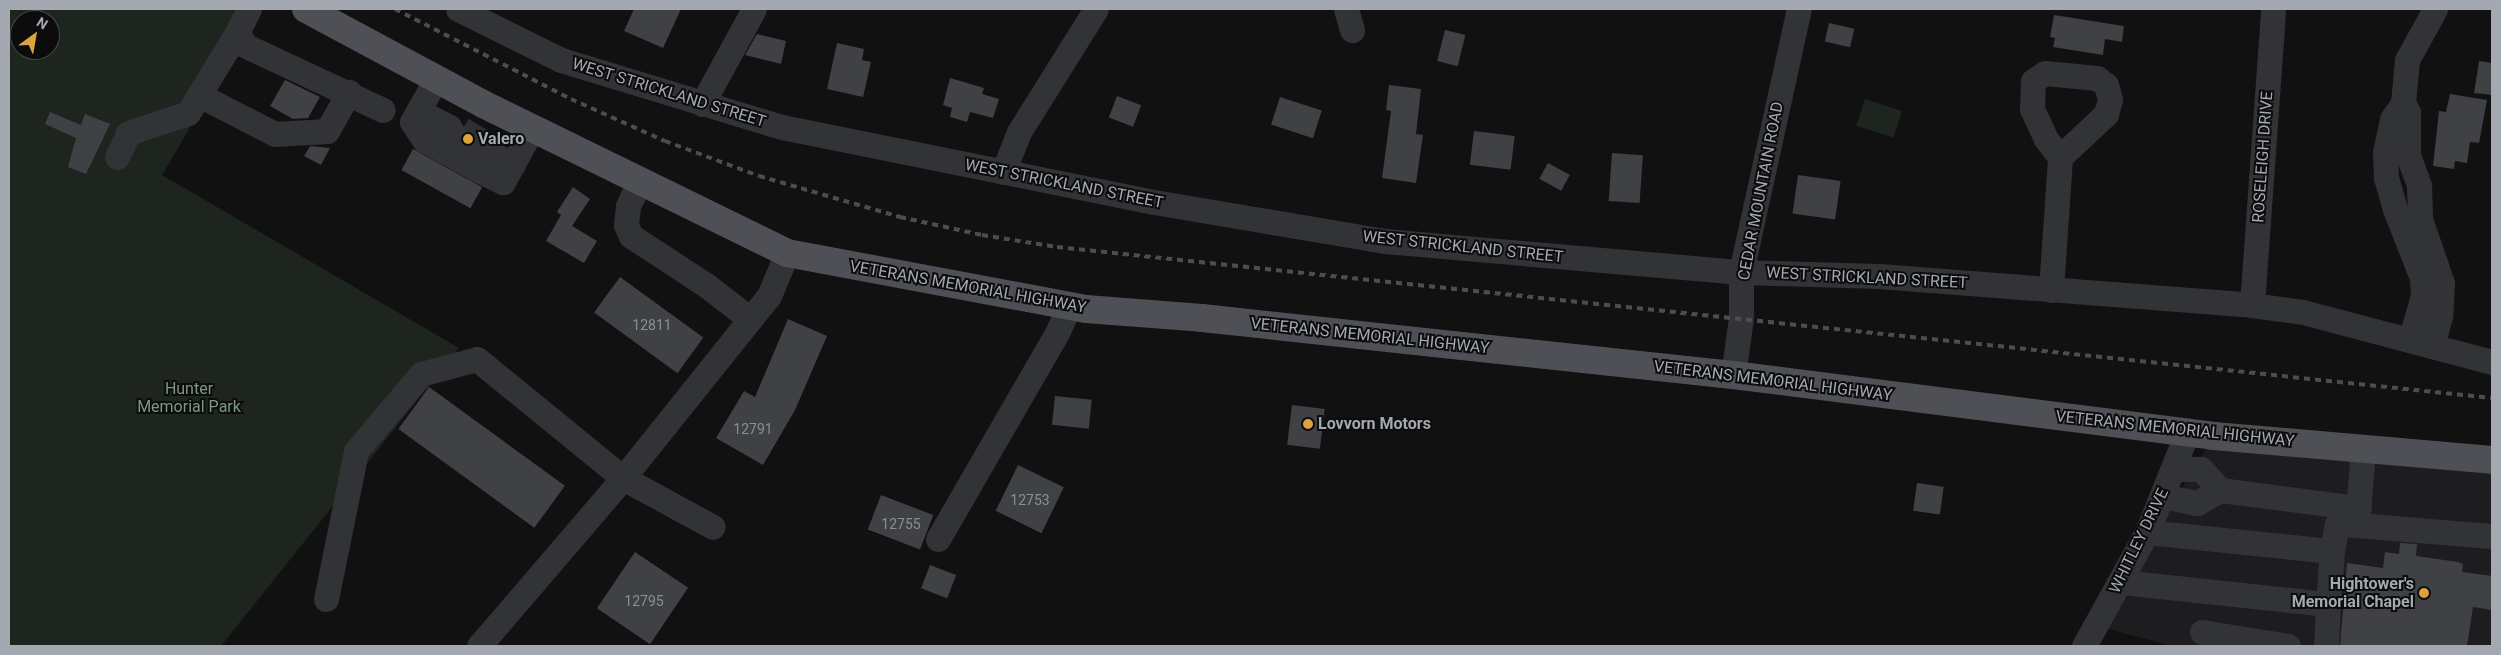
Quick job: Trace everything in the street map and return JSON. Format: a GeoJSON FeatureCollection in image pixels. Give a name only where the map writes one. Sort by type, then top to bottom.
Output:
{"type":"FeatureCollection","features":[{"type":"Feature","properties":{"kind":"main road","name":"VETERANS MEMORIAL HIGHWAY"},"geometry":{"type":"LineString","coordinates":[[306,9],[532,129],[639,183],[787,253],[1069,306],[1733,375],[2187,433],[2492,460]]}},
{"type":"Feature","properties":{"kind":"street"},"geometry":{"type":"LineString","coordinates":[[117,157],[128,133],[188,113],[238,31],[249,9]]}},
{"type":"Feature","properties":{"kind":"street","name":"WEST STRICKLAND STREET"},"geometry":{"type":"LineString","coordinates":[[458,9],[561,60],[702,104],[836,140],[1385,242],[1741,272],[1879,276],[2252,305],[2303,312],[2492,362]]}},
{"type":"Feature","properties":{"kind":"street"},"geometry":{"type":"LineString","coordinates":[[702,104],[754,9]]}},
{"type":"Feature","properties":{"kind":"street"},"geometry":{"type":"LineString","coordinates":[[1003,172],[1019,132],[1096,9]]}},
{"type":"Feature","properties":{"kind":"street","name":"CEDAR MOUNTAIN ROAD"},"geometry":{"type":"LineString","coordinates":[[1733,375],[1741,318],[1741,272],[1799,9]]}},
{"type":"Feature","properties":{"kind":"street","name":"ROSELEIGH DRIVE"},"geometry":{"type":"LineString","coordinates":[[2252,305],[2273,9]]}},
{"type":"Feature","properties":{"kind":"street"},"geometry":{"type":"LineString","coordinates":[[2421,343],[2440,316],[2442,283],[2420,219],[2419,186],[2408,155],[2408,112],[2403,103],[2407,60],[2436,9]]}},
{"type":"Feature","properties":{"kind":"street"},"geometry":{"type":"LineString","coordinates":[[238,31],[244,44],[349,92],[382,110]]}},
{"type":"Feature","properties":{"kind":"street"},"geometry":{"type":"LineString","coordinates":[[436,79],[412,122],[424,140],[503,182],[532,129]]}},
{"type":"Feature","properties":{"kind":"street"},"geometry":{"type":"LineString","coordinates":[[199,95],[275,134],[327,131],[349,92]]}},
{"type":"Feature","properties":{"kind":"street"},"geometry":{"type":"LineString","coordinates":[[418,111],[513,165]]}},
{"type":"Feature","properties":{"kind":"street"},"geometry":{"type":"LineString","coordinates":[[2051,290],[2060,157]]}},
{"type":"Feature","properties":{"kind":"street"},"geometry":{"type":"LineString","coordinates":[[639,183],[628,206],[626,225],[631,236],[750,319]]}},
{"type":"Feature","properties":{"kind":"street"},"geometry":{"type":"LineString","coordinates":[[479,646],[622,478],[769,296],[787,253]]}},
{"type":"Feature","properties":{"kind":"street"},"geometry":{"type":"LineString","coordinates":[[938,539],[1058,331],[1069,306]]}},
{"type":"Feature","properties":{"kind":"street"},"geometry":{"type":"LineString","coordinates":[[326,599],[356,451],[421,374],[477,360],[622,478],[713,527]]}},
{"type":"Feature","properties":{"kind":"street","name":"WHITLEY DRIVE"},"geometry":{"type":"LineString","coordinates":[[2084,646],[2147,532],[2187,433]]}},
{"type":"Feature","properties":{"kind":"street"},"geometry":{"type":"LineString","coordinates":[[2358,516],[2362,449]]}},
{"type":"Feature","properties":{"kind":"street"},"geometry":{"type":"LineString","coordinates":[[2173,469],[2201,469],[2220,490],[2358,516],[2492,536]]}},
{"type":"Feature","properties":{"kind":"street"},"geometry":{"type":"LineString","coordinates":[[2163,496],[2197,504],[2220,490]]}},
{"type":"Feature","properties":{"kind":"street"},"geometry":{"type":"LineString","coordinates":[[2326,646],[2332,552],[2337,524],[2358,516]]}},
{"type":"Feature","properties":{"kind":"street"},"geometry":{"type":"LineString","coordinates":[[2147,532],[2332,552]]}},
{"type":"Feature","properties":{"kind":"street"},"geometry":{"type":"LineString","coordinates":[[2120,582],[2328,604]]}},
{"type":"Feature","properties":{"kind":"street"},"geometry":{"type":"LineString","coordinates":[[2202,632],[2288,646]]}},
{"type":"Feature","properties":{"kind":"shaded area"},"geometry":{"type":"Polygon","coordinates":[[[2214,436],[2492,460],[2492,646],[2172,646],[2097,626],[2214,436]]]}},
{"type":"Feature","properties":{"kind":"green space","name":"Hunter Memorial Park"},"geometry":{"type":"Polygon","coordinates":[[[9,9],[260,9],[162,175],[459,348],[221,646],[9,646],[9,9]]]}},
{"type":"Feature","properties":{"kind":"green space"},"geometry":{"type":"Polygon","coordinates":[[[1865,99],[1902,111],[1893,138],[1856,126],[1865,99]]]}},
{"type":"Feature","properties":{"kind":"building"},"geometry":{"type":"Polygon","coordinates":[[[634,9],[681,9],[663,48],[624,31],[634,9]]]}},
{"type":"Feature","properties":{"kind":"building"},"geometry":{"type":"Polygon","coordinates":[[[2054,15],[2124,26],[2122,42],[2105,39],[2103,55],[2053,47],[2055,38],[2050,37],[2054,15]]]}},
{"type":"Feature","properties":{"kind":"building"},"geometry":{"type":"Polygon","coordinates":[[[1829,23],[1854,29],[1850,47],[1825,42],[1829,23]]]}},
{"type":"Feature","properties":{"kind":"building"},"geometry":{"type":"Polygon","coordinates":[[[1445,30],[1465,35],[1458,66],[1437,61],[1445,30]]]}},
{"type":"Feature","properties":{"kind":"building"},"geometry":{"type":"Polygon","coordinates":[[[757,34],[786,41],[781,64],[745,55],[757,34]]]}},
{"type":"Feature","properties":{"kind":"building"},"geometry":{"type":"Polygon","coordinates":[[[837,43],[864,49],[862,60],[871,62],[863,97],[827,89],[837,43]]]}},
{"type":"Feature","properties":{"kind":"building"},"geometry":{"type":"Polygon","coordinates":[[[2479,61],[2492,63],[2492,95],[2474,93],[2479,61]]]}},
{"type":"Feature","properties":{"kind":"building"},"geometry":{"type":"Polygon","coordinates":[[[950,78],[984,88],[982,94],[999,99],[993,118],[970,112],[967,122],[950,117],[952,108],[943,105],[950,78]]]}},
{"type":"Feature","properties":{"kind":"building"},"geometry":{"type":"Polygon","coordinates":[[[285,80],[320,97],[308,118],[293,119],[270,106],[285,80]]]}},
{"type":"Feature","properties":{"kind":"building"},"geometry":{"type":"Polygon","coordinates":[[[1389,85],[1421,89],[1416,134],[1423,135],[1416,183],[1382,178],[1391,111],[1386,110],[1389,85]]]}},
{"type":"Feature","properties":{"kind":"building"},"geometry":{"type":"Polygon","coordinates":[[[2450,94],[2487,100],[2479,143],[2470,142],[2467,163],[2455,161],[2454,169],[2433,166],[2439,111],[2446,112],[2450,94]]]}},
{"type":"Feature","properties":{"kind":"building"},"geometry":{"type":"Polygon","coordinates":[[[1117,96],[1141,105],[1133,127],[1109,117],[1117,96]]]}},
{"type":"Feature","properties":{"kind":"building"},"geometry":{"type":"Polygon","coordinates":[[[1280,97],[1322,111],[1313,138],[1271,125],[1280,97]]]}},
{"type":"Feature","properties":{"kind":"building"},"geometry":{"type":"Polygon","coordinates":[[[50,112],[81,125],[85,114],[110,124],[86,174],[68,167],[76,138],[45,124],[50,112]]]}},
{"type":"Feature","properties":{"kind":"building"},"geometry":{"type":"Polygon","coordinates":[[[1474,131],[1515,136],[1511,170],[1470,165],[1474,131]]]}},
{"type":"Feature","properties":{"kind":"building"},"geometry":{"type":"Polygon","coordinates":[[[310,146],[330,148],[321,165],[304,156],[310,146]]]}},
{"type":"Feature","properties":{"kind":"building"},"geometry":{"type":"Polygon","coordinates":[[[413,149],[482,187],[470,208],[401,170],[413,149]]]}},
{"type":"Feature","properties":{"kind":"building"},"geometry":{"type":"Polygon","coordinates":[[[1612,153],[1643,155],[1640,203],[1609,201],[1612,153]]]}},
{"type":"Feature","properties":{"kind":"building"},"geometry":{"type":"Polygon","coordinates":[[[1548,163],[1570,175],[1561,191],[1539,179],[1548,163]]]}},
{"type":"Feature","properties":{"kind":"building"},"geometry":{"type":"Polygon","coordinates":[[[1798,175],[1841,181],[1835,220],[1793,214],[1798,175]]]}},
{"type":"Feature","properties":{"kind":"building"},"geometry":{"type":"Polygon","coordinates":[[[573,187],[590,199],[572,226],[597,241],[584,263],[546,241],[561,215],[557,212],[573,187]]]}},
{"type":"Feature","properties":{"kind":"building"},"geometry":{"type":"Polygon","coordinates":[[[620,277],[703,338],[677,373],[594,313],[620,277]]]}},
{"type":"Feature","properties":{"kind":"building"},"geometry":{"type":"Polygon","coordinates":[[[788,319],[827,336],[795,410],[763,465],[716,438],[744,391],[755,397],[788,319]]]}},
{"type":"Feature","properties":{"kind":"building"},"geometry":{"type":"Polygon","coordinates":[[[429,387],[565,486],[534,528],[398,429],[429,387]]]}},
{"type":"Feature","properties":{"kind":"building"},"geometry":{"type":"Polygon","coordinates":[[[1055,396],[1092,400],[1089,429],[1052,425],[1055,396]]]}},
{"type":"Feature","properties":{"kind":"building"},"geometry":{"type":"Polygon","coordinates":[[[1292,405],[1325,409],[1320,449],[1287,445],[1292,405]]]}},
{"type":"Feature","properties":{"kind":"building"},"geometry":{"type":"Polygon","coordinates":[[[1018,465],[1064,487],[1041,533],[996,511],[1018,465]]]}},
{"type":"Feature","properties":{"kind":"building"},"geometry":{"type":"Polygon","coordinates":[[[1917,483],[1944,487],[1940,514],[1913,511],[1917,483]]]}},
{"type":"Feature","properties":{"kind":"building"},"geometry":{"type":"Polygon","coordinates":[[[881,495],[933,515],[920,550],[868,530],[881,495]]]}},
{"type":"Feature","properties":{"kind":"building"},"geometry":{"type":"Polygon","coordinates":[[[2400,543],[2417,544],[2416,556],[2458,562],[2463,564],[2462,572],[2492,576],[2492,610],[2473,607],[2467,646],[2340,646],[2347,563],[2383,568],[2385,552],[2399,554],[2400,543]]]}},
{"type":"Feature","properties":{"kind":"building"},"geometry":{"type":"Polygon","coordinates":[[[635,552],[688,588],[650,644],[597,608],[635,552]]]}},
{"type":"Feature","properties":{"kind":"building"},"geometry":{"type":"Polygon","coordinates":[[[930,565],[956,575],[947,598],[921,588],[930,565]]]}},
{"type":"Feature","properties":{"kind":"tunnel"},"geometry":{"type":"LineString","coordinates":[[462,129],[480,140]]}},
{"type":"Feature","properties":{"kind":"railway"},"geometry":{"type":"LineString","coordinates":[[395,9],[571,99],[665,141],[759,176],[900,217],[982,235],[1057,247],[2492,398]]}},
{"type":"Feature","properties":{"kind":"place","name":"Valero"},"geometry":{"type":"Point","coordinates":[468,139]}},
{"type":"Feature","properties":{"kind":"place","name":"Lovvorn Motors"},"geometry":{"type":"Point","coordinates":[1308,424]}},
{"type":"Feature","properties":{"kind":"place","name":"Hightower's Memorial Chapel"},"geometry":{"type":"Point","coordinates":[2424,593]}}]}
